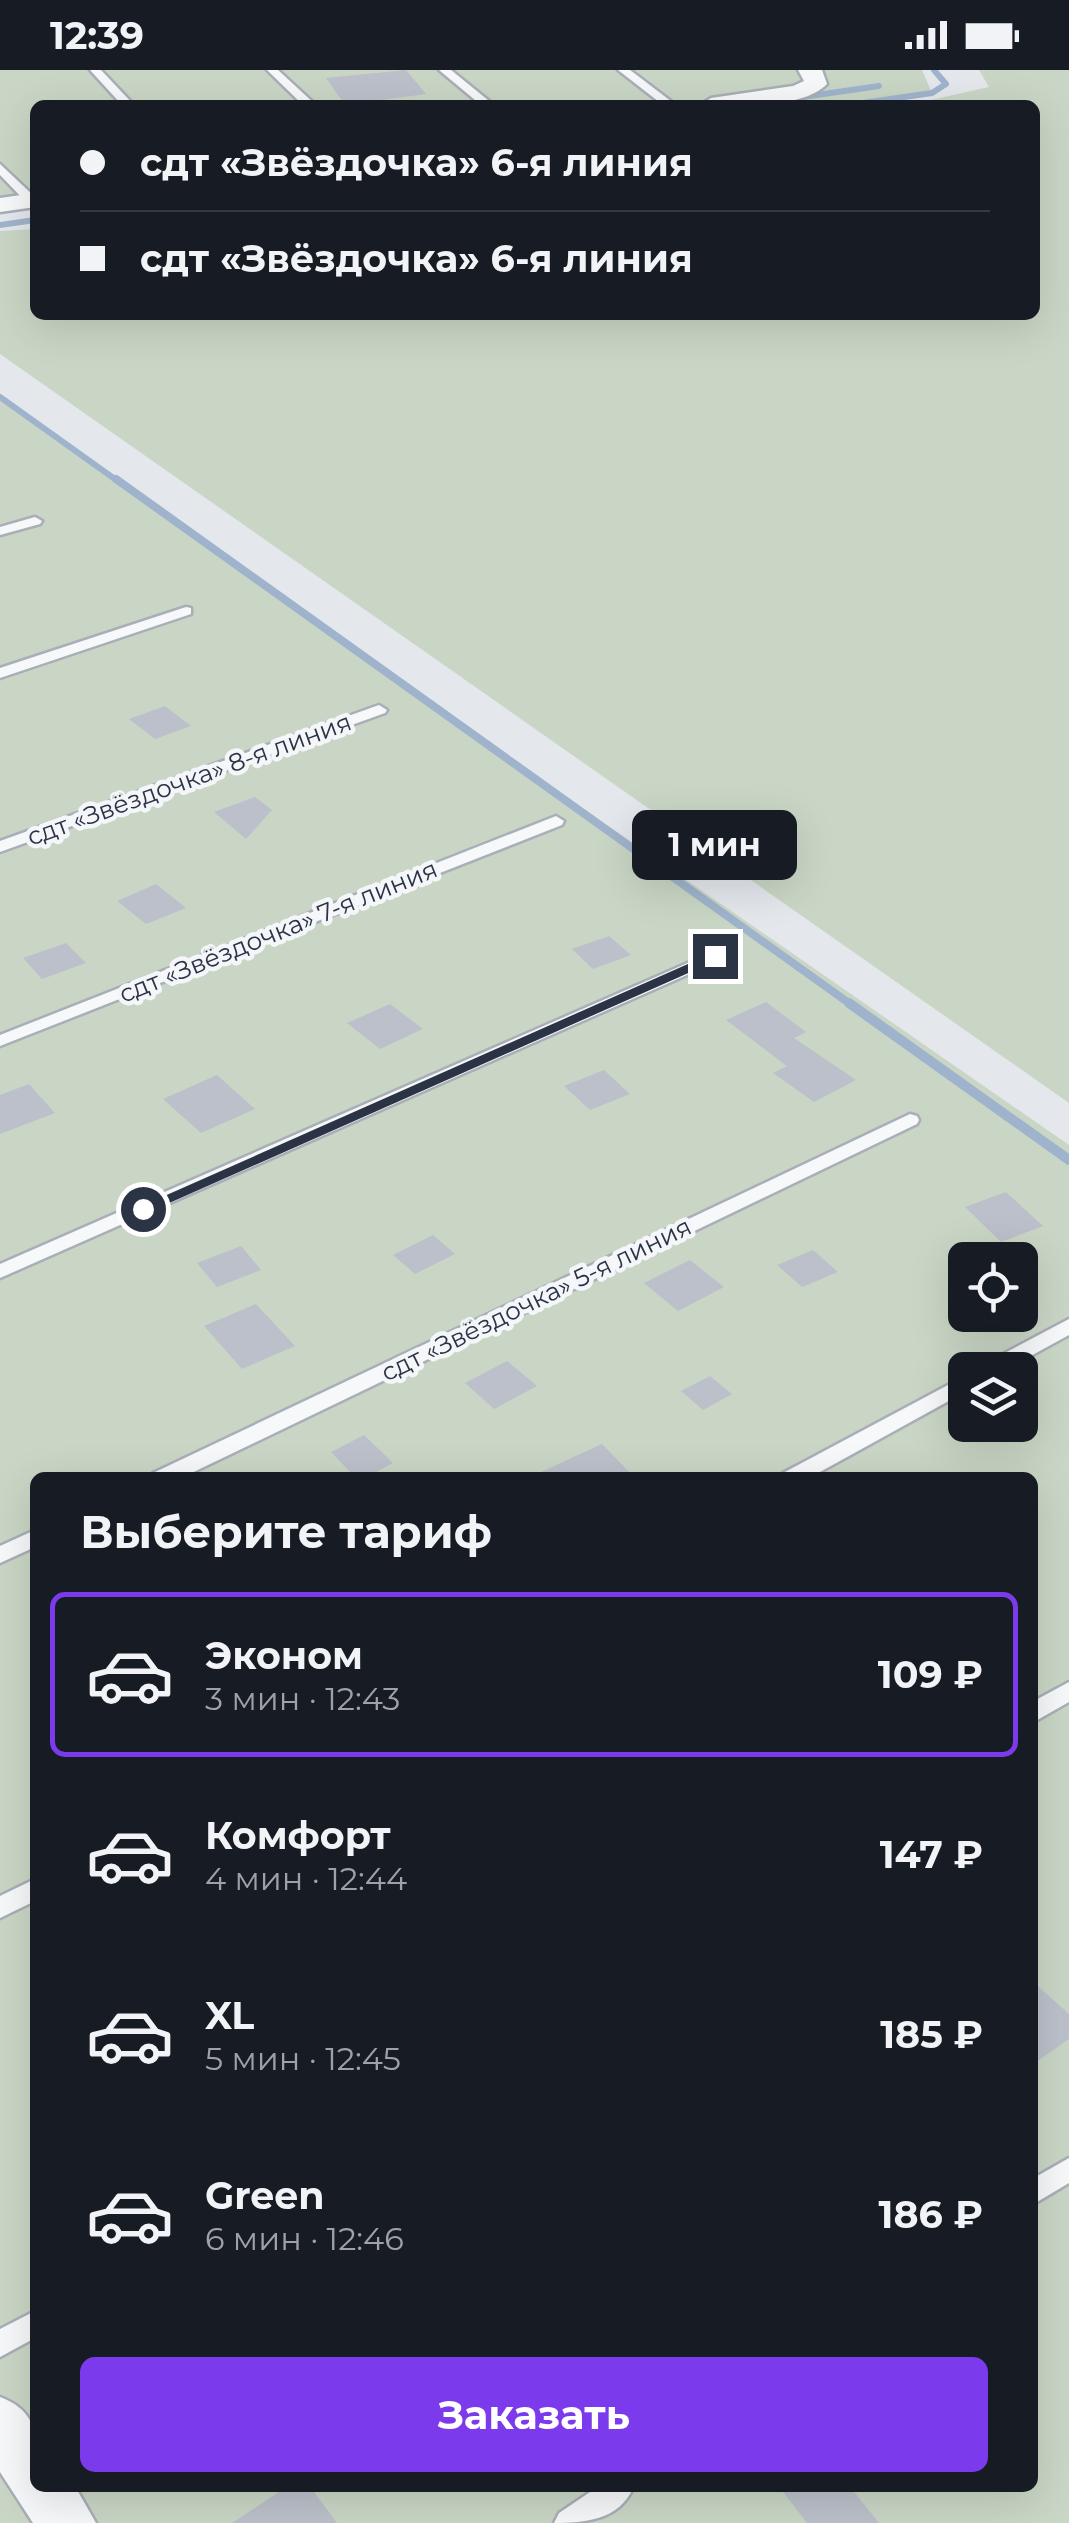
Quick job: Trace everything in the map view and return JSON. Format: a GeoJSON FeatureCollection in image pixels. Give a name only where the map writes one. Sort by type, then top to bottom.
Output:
{"type":"FeatureCollection","features":[{"type":"Feature","properties":{"kind":"street"},"geometry":{"type":"LineString","coordinates":[[744,100],[798,92],[816,84],[809,70]]}},
{"type":"Feature","properties":{"kind":"street"},"geometry":{"type":"LineString","coordinates":[[0,204],[30,200]]}},
{"type":"Feature","properties":{"kind":"street"},"geometry":{"type":"LineString","coordinates":[[0,2423],[30,2468]]}},
{"type":"Feature","properties":{"kind":"street"},"geometry":{"type":"LineString","coordinates":[[46,2492],[67,2523]]}},
{"type":"Feature","properties":{"kind":"lane"},"geometry":{"type":"LineString","coordinates":[[94,70],[123,100]]}},
{"type":"Feature","properties":{"kind":"lane"},"geometry":{"type":"LineString","coordinates":[[272,70],[305,100]]}},
{"type":"Feature","properties":{"kind":"lane"},"geometry":{"type":"LineString","coordinates":[[444,70],[482,100]]}},
{"type":"Feature","properties":{"kind":"lane"},"geometry":{"type":"LineString","coordinates":[[623,70],[663,100]]}},
{"type":"Feature","properties":{"kind":"lane"},"geometry":{"type":"LineString","coordinates":[[0,168],[30,197]]}},
{"type":"Feature","properties":{"kind":"lane"},"geometry":{"type":"LineString","coordinates":[[0,532],[35,520]]}},
{"type":"Feature","properties":{"kind":"lane"},"geometry":{"type":"LineString","coordinates":[[0,674],[186,611]]}},
{"type":"Feature","properties":{"kind":"lane","name":"сдт «Звёздочка» 8-я линия"},"geometry":{"type":"LineString","coordinates":[[0,848],[379,710]]}},
{"type":"Feature","properties":{"kind":"lane","name":"сдт «Звёздочка» 7-я линия"},"geometry":{"type":"LineString","coordinates":[[0,1041],[556,821]]}},
{"type":"Feature","properties":{"kind":"lane"},"geometry":{"type":"LineString","coordinates":[[0,1272],[715,956]]}},
{"type":"Feature","properties":{"kind":"lane","name":"сдт «Звёздочка» 5-я линия"},"geometry":{"type":"LineString","coordinates":[[175,1472],[910,1120]]}},
{"type":"Feature","properties":{"kind":"lane"},"geometry":{"type":"LineString","coordinates":[[1022,1352],[1069,1326]]}},
{"type":"Feature","properties":{"kind":"lane"},"geometry":{"type":"LineString","coordinates":[[802,1472],[948,1392]]}},
{"type":"Feature","properties":{"kind":"lane"},"geometry":{"type":"LineString","coordinates":[[0,1554],[30,1540]]}},
{"type":"Feature","properties":{"kind":"lane"},"geometry":{"type":"LineString","coordinates":[[1038,1710],[1069,1691]]}},
{"type":"Feature","properties":{"kind":"lane"},"geometry":{"type":"LineString","coordinates":[[0,1908],[30,1892]]}},
{"type":"Feature","properties":{"kind":"lane"},"geometry":{"type":"LineString","coordinates":[[1038,2190],[1069,2169]]}},
{"type":"Feature","properties":{"kind":"lane"},"geometry":{"type":"LineString","coordinates":[[0,2344],[30,2326]]}},
{"type":"Feature","properties":{"kind":"lane"},"geometry":{"type":"LineString","coordinates":[[569,2523],[613,2492]]}},
{"type":"Feature","properties":{"kind":"green space"},"geometry":{"type":"Polygon","coordinates":[[[0,70],[922,70],[932,93],[884,100],[780,100],[850,90],[847,88],[757,100],[30,100],[30,202],[0,206],[0,70]]]}},
{"type":"Feature","properties":{"kind":"green space"},"geometry":{"type":"Polygon","coordinates":[[[979,70],[1069,70],[1069,1103],[0,354],[0,231],[30,229],[30,320],[1040,320],[1040,100],[930,100],[989,87],[979,70]]]}},
{"type":"Feature","properties":{"kind":"green space"},"geometry":{"type":"Polygon","coordinates":[[[0,397],[356,651],[1069,1145],[1069,2523],[0,2523],[0,397]]]}},
{"type":"Feature","properties":{"kind":"building"},"geometry":{"type":"Polygon","coordinates":[[[406,70],[426,94],[341,100],[326,78],[406,70]]]}},
{"type":"Feature","properties":{"kind":"building"},"geometry":{"type":"Polygon","coordinates":[[[165,706],[191,726],[155,739],[129,719],[165,706]]]}},
{"type":"Feature","properties":{"kind":"building"},"geometry":{"type":"Polygon","coordinates":[[[255,797],[272,810],[246,839],[214,812],[255,797]]]}},
{"type":"Feature","properties":{"kind":"building"},"geometry":{"type":"Polygon","coordinates":[[[156,884],[186,908],[146,924],[117,901],[156,884]]]}},
{"type":"Feature","properties":{"kind":"building"},"geometry":{"type":"Polygon","coordinates":[[[609,936],[631,955],[593,969],[572,949],[609,936]]]}},
{"type":"Feature","properties":{"kind":"building"},"geometry":{"type":"Polygon","coordinates":[[[66,943],[86,963],[42,979],[23,958],[66,943]]]}},
{"type":"Feature","properties":{"kind":"building"},"geometry":{"type":"Polygon","coordinates":[[[766,1002],[806,1032],[794,1038],[856,1080],[814,1102],[773,1073],[787,1066],[726,1020],[766,1002]]]}},
{"type":"Feature","properties":{"kind":"building"},"geometry":{"type":"Polygon","coordinates":[[[390,1004],[423,1029],[380,1049],[347,1023],[390,1004]]]}},
{"type":"Feature","properties":{"kind":"building"},"geometry":{"type":"Polygon","coordinates":[[[604,1070],[630,1094],[590,1110],[564,1086],[604,1070]]]}},
{"type":"Feature","properties":{"kind":"building"},"geometry":{"type":"Polygon","coordinates":[[[217,1075],[255,1109],[201,1133],[163,1099],[217,1075]]]}},
{"type":"Feature","properties":{"kind":"building"},"geometry":{"type":"Polygon","coordinates":[[[29,1084],[55,1113],[0,1134],[0,1095],[29,1084]]]}},
{"type":"Feature","properties":{"kind":"building"},"geometry":{"type":"Polygon","coordinates":[[[1006,1192],[1043,1226],[1001,1242],[965,1207],[1006,1192]]]}},
{"type":"Feature","properties":{"kind":"building"},"geometry":{"type":"Polygon","coordinates":[[[433,1235],[455,1254],[415,1274],[393,1255],[433,1235]]]}},
{"type":"Feature","properties":{"kind":"building"},"geometry":{"type":"Polygon","coordinates":[[[241,1246],[261,1270],[217,1287],[197,1263],[241,1246]]]}},
{"type":"Feature","properties":{"kind":"building"},"geometry":{"type":"Polygon","coordinates":[[[813,1250],[838,1272],[802,1287],[777,1265],[813,1250]]]}},
{"type":"Feature","properties":{"kind":"building"},"geometry":{"type":"Polygon","coordinates":[[[690,1260],[724,1287],[678,1311],[644,1283],[690,1260]]]}},
{"type":"Feature","properties":{"kind":"building"},"geometry":{"type":"Polygon","coordinates":[[[256,1304],[295,1346],[242,1369],[204,1326],[256,1304]]]}},
{"type":"Feature","properties":{"kind":"building"},"geometry":{"type":"Polygon","coordinates":[[[507,1361],[537,1386],[494,1409],[465,1383],[507,1361]]]}},
{"type":"Feature","properties":{"kind":"building"},"geometry":{"type":"Polygon","coordinates":[[[710,1376],[732,1394],[703,1410],[681,1391],[710,1376]]]}},
{"type":"Feature","properties":{"kind":"building"},"geometry":{"type":"Polygon","coordinates":[[[364,1435],[393,1463],[376,1472],[350,1472],[331,1452],[364,1435]]]}},
{"type":"Feature","properties":{"kind":"building"},"geometry":{"type":"Polygon","coordinates":[[[602,1444],[629,1472],[541,1472],[602,1444]]]}},
{"type":"Feature","properties":{"kind":"building"},"geometry":{"type":"Polygon","coordinates":[[[1038,1986],[1069,2014],[1069,2039],[1038,2061],[1038,1986]]]}},
{"type":"Feature","properties":{"kind":"building"},"geometry":{"type":"Polygon","coordinates":[[[279,2492],[314,2492],[337,2523],[232,2523],[279,2492]]]}},
{"type":"Feature","properties":{"kind":"building"},"geometry":{"type":"Polygon","coordinates":[[[783,2492],[854,2492],[879,2523],[807,2523],[783,2492]]]}},
{"type":"Feature","properties":{"kind":"waterway"},"geometry":{"type":"LineString","coordinates":[[884,100],[932,93],[946,84],[934,70]]}},
{"type":"Feature","properties":{"kind":"waterway"},"geometry":{"type":"LineString","coordinates":[[796,98],[879,86]]}},
{"type":"Feature","properties":{"kind":"waterway"},"geometry":{"type":"LineString","coordinates":[[0,225],[30,221]]}},
{"type":"Feature","properties":{"kind":"waterway"},"geometry":{"type":"LineString","coordinates":[[0,397],[119,482]]}},
{"type":"Feature","properties":{"kind":"waterway"},"geometry":{"type":"LineString","coordinates":[[116,479],[853,1006]]}},
{"type":"Feature","properties":{"kind":"waterway"},"geometry":{"type":"LineString","coordinates":[[849,1003],[1069,1160]]}},
{"type":"Feature","properties":{"kind":"route"},"geometry":{"type":"LineString","coordinates":[[143,1209],[715,956]]}}]}
